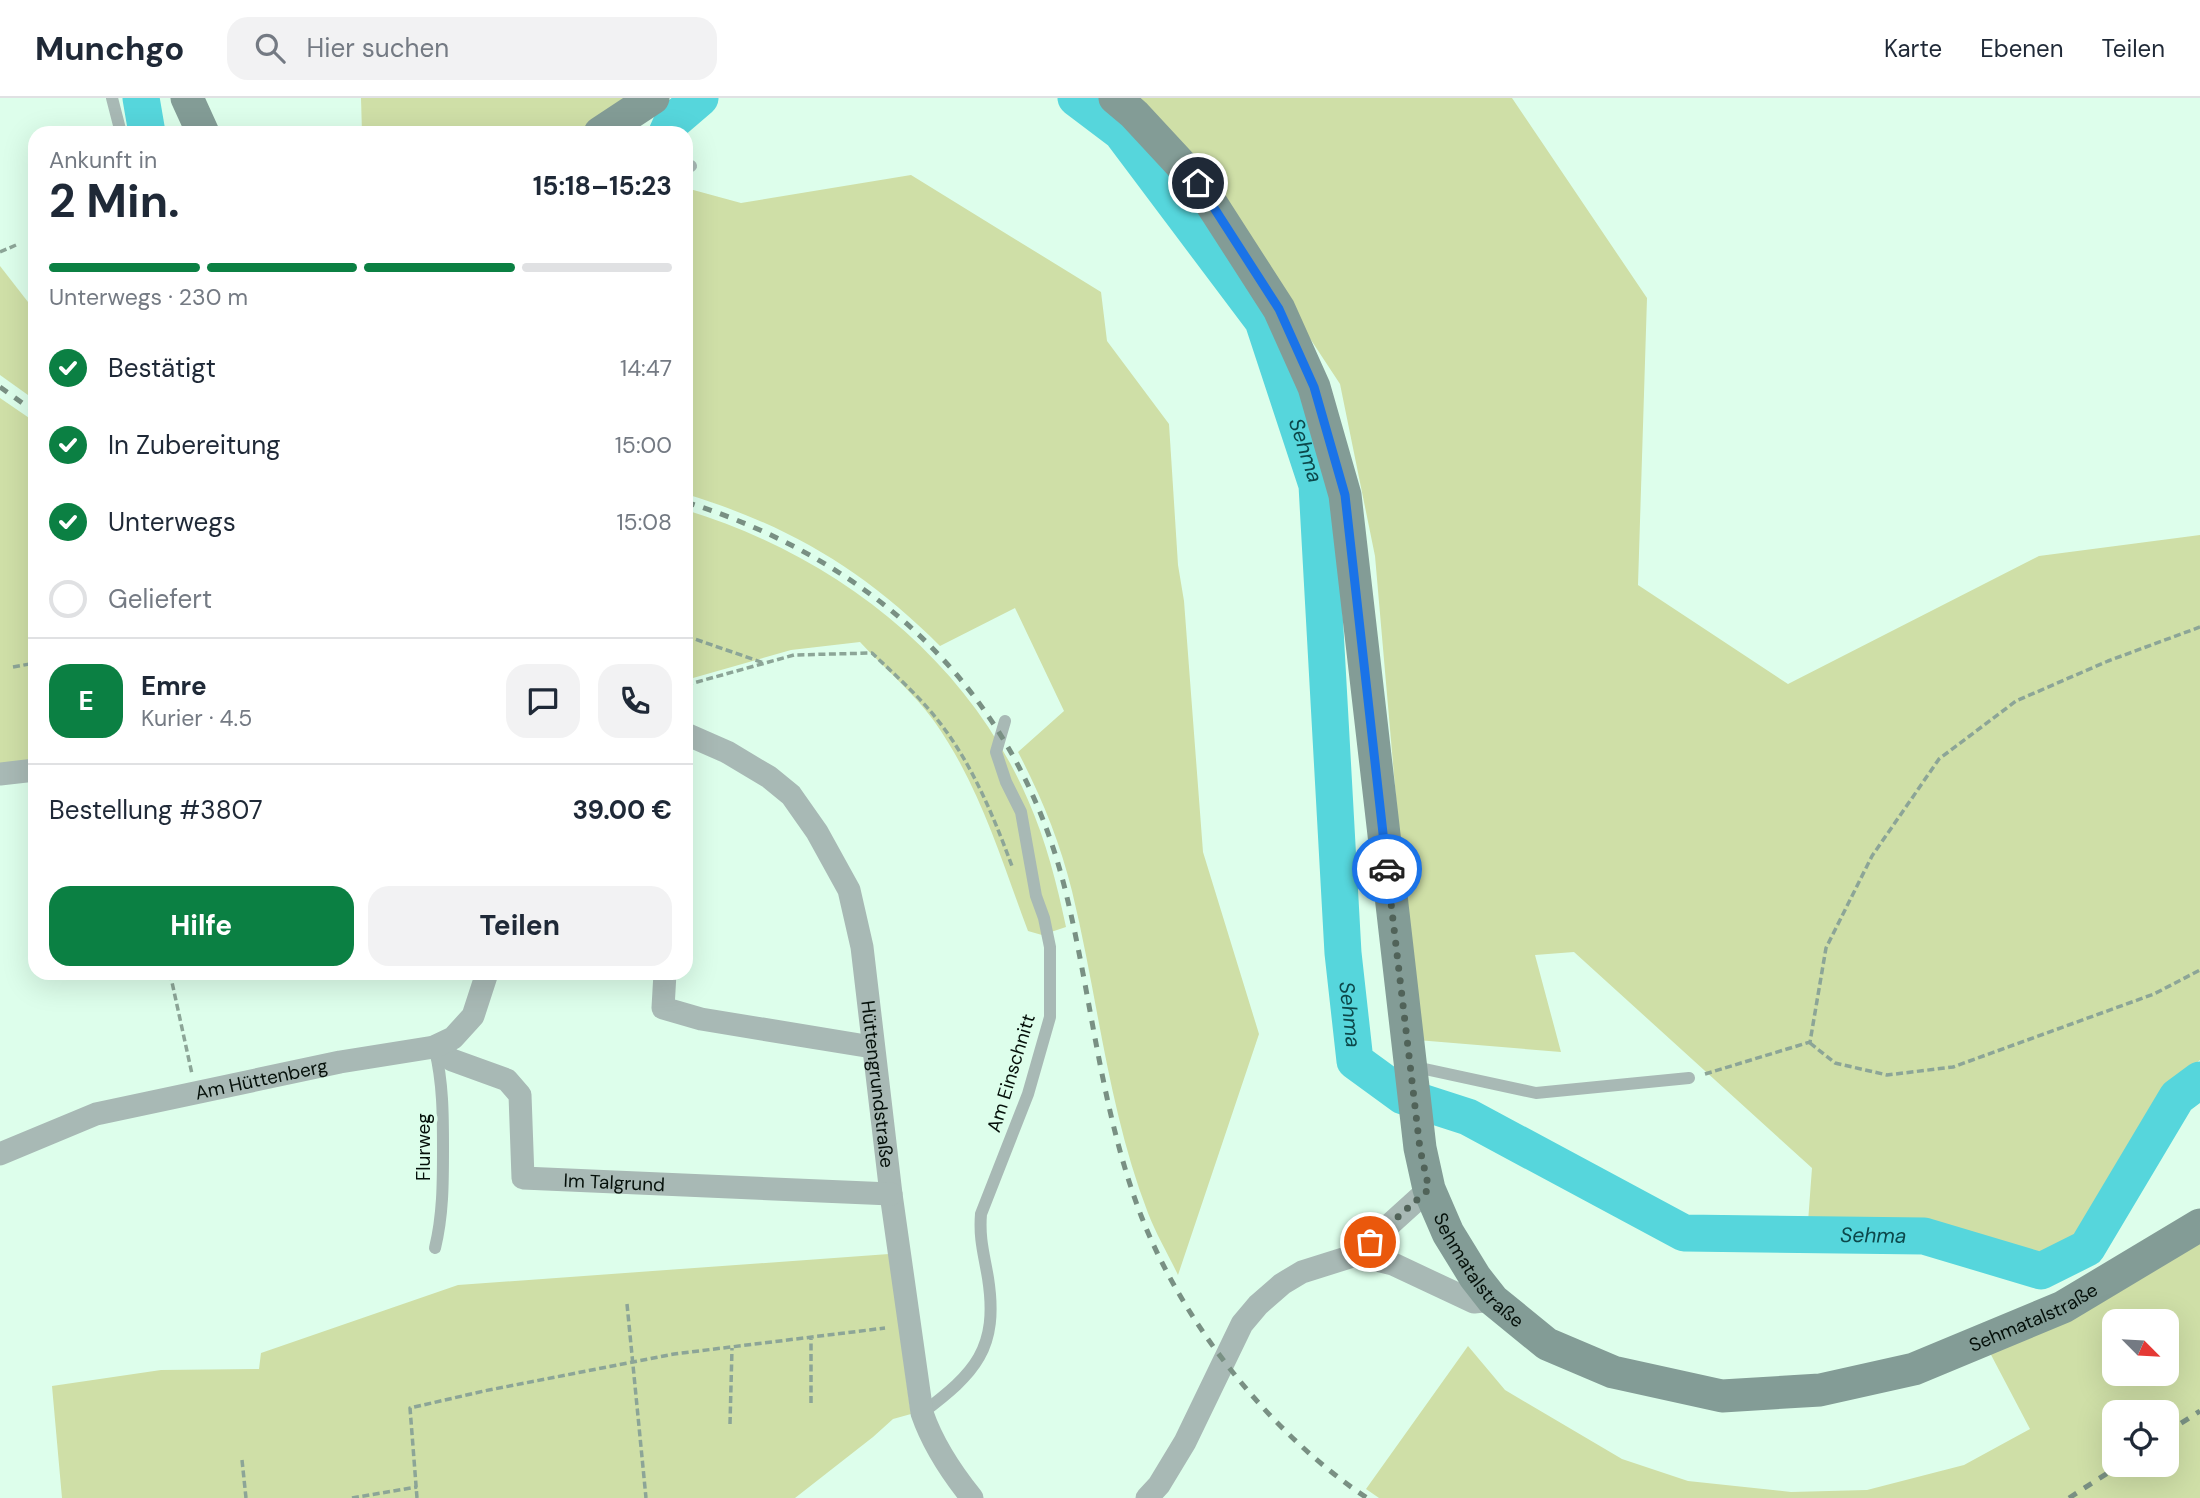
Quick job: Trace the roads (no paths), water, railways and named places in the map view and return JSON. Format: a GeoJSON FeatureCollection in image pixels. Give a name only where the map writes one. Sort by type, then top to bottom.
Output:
{"type":"FeatureCollection","features":[{"type":"Feature","properties":{"kind":"main road"},"geometry":{"type":"LineString","coordinates":[[187,98],[200,126]]}},
{"type":"Feature","properties":{"kind":"main road"},"geometry":{"type":"LineString","coordinates":[[611,126],[653,98]]}},
{"type":"Feature","properties":{"kind":"main road","name":"Sehmatalstraße"},"geometry":{"type":"LineString","coordinates":[[1115,98],[1134,114],[1198,183],[1279,309],[1314,387],[1345,495],[1420,1149],[1429,1189],[1448,1233],[1475,1277],[1493,1300],[1547,1344],[1613,1372],[1722,1396],[1819,1390],[1913,1368],[2063,1307],[2200,1224]]}},
{"type":"Feature","properties":{"kind":"street","name":"Hüttengrundstraße"},"geometry":{"type":"LineString","coordinates":[[693,737],[727,752],[769,777],[791,795],[817,832],[849,890],[862,947],[872,1047],[922,1413],[930,1436],[954,1476],[972,1498]]}},
{"type":"Feature","properties":{"kind":"street"},"geometry":{"type":"LineString","coordinates":[[0,774],[28,771]]}},
{"type":"Feature","properties":{"kind":"street","name":"Am Hüttenberg"},"geometry":{"type":"LineString","coordinates":[[0,1154],[96,1114],[340,1062],[434,1047],[453,1038],[473,1016],[486,980]]}},
{"type":"Feature","properties":{"kind":"street"},"geometry":{"type":"LineString","coordinates":[[665,980],[663,1008],[701,1019],[872,1047]]}},
{"type":"Feature","properties":{"kind":"street","name":"Im Talgrund"},"geometry":{"type":"LineString","coordinates":[[434,1047],[452,1060],[507,1080],[520,1095],[523,1178],[891,1194]]}},
{"type":"Feature","properties":{"kind":"street"},"geometry":{"type":"LineString","coordinates":[[1147,1498],[1159,1485],[1185,1442],[1242,1324],[1258,1305],[1282,1284],[1302,1272],[1356,1255],[1429,1189]]}},
{"type":"Feature","properties":{"kind":"street"},"geometry":{"type":"LineString","coordinates":[[1356,1255],[1393,1264],[1474,1302],[1493,1300]]}},
{"type":"Feature","properties":{"kind":"lane"},"geometry":{"type":"LineString","coordinates":[[112,98],[119,126]]}},
{"type":"Feature","properties":{"kind":"lane","name":"Am Einschnitt"},"geometry":{"type":"LineString","coordinates":[[922,1413],[962,1381],[984,1352],[989,1332],[991,1300],[979,1236],[981,1214],[1028,1094],[1050,1017],[1050,947],[1036,896],[1021,812],[1006,782],[996,752],[1005,721]]}},
{"type":"Feature","properties":{"kind":"lane","name":"Flurweg"},"geometry":{"type":"LineString","coordinates":[[434,1047],[440,1070],[443,1101],[442,1219],[435,1248]]}},
{"type":"Feature","properties":{"kind":"lane"},"geometry":{"type":"LineString","coordinates":[[1411,1071],[1536,1093],[1689,1078]]}},
{"type":"Feature","properties":{"kind":"waterway","name":"Sehma"},"geometry":{"type":"LineString","coordinates":[[141,98],[146,126]]}},
{"type":"Feature","properties":{"kind":"waterway","name":"Sehma"},"geometry":{"type":"LineString","coordinates":[[670,126],[700,98]]}},
{"type":"Feature","properties":{"kind":"waterway","name":"Sehma"},"geometry":{"type":"LineString","coordinates":[[1076,98],[1121,132],[1263,321],[1317,485],[1343,953],[1355,1061],[1403,1096],[1468,1117],[1684,1233],[1924,1236],[2041,1271],[2087,1248],[2177,1097],[2200,1080]]}},
{"type":"Feature","properties":{"kind":"railway"},"geometry":{"type":"LineString","coordinates":[[0,387],[28,407]]}},
{"type":"Feature","properties":{"kind":"railway"},"geometry":{"type":"LineString","coordinates":[[693,505],[755,528],[818,560],[876,599],[928,644],[974,696],[1012,754],[1042,818],[1065,889],[1116,1138],[1142,1218],[1160,1258],[1181,1298],[1234,1374],[1297,1442],[1331,1472],[1367,1498]]}},
{"type":"Feature","properties":{"kind":"railway"},"geometry":{"type":"LineString","coordinates":[[2179,1425],[2200,1411]]}},
{"type":"Feature","properties":{"kind":"railway"},"geometry":{"type":"LineString","coordinates":[[2069,1498],[2102,1477]]}}]}
